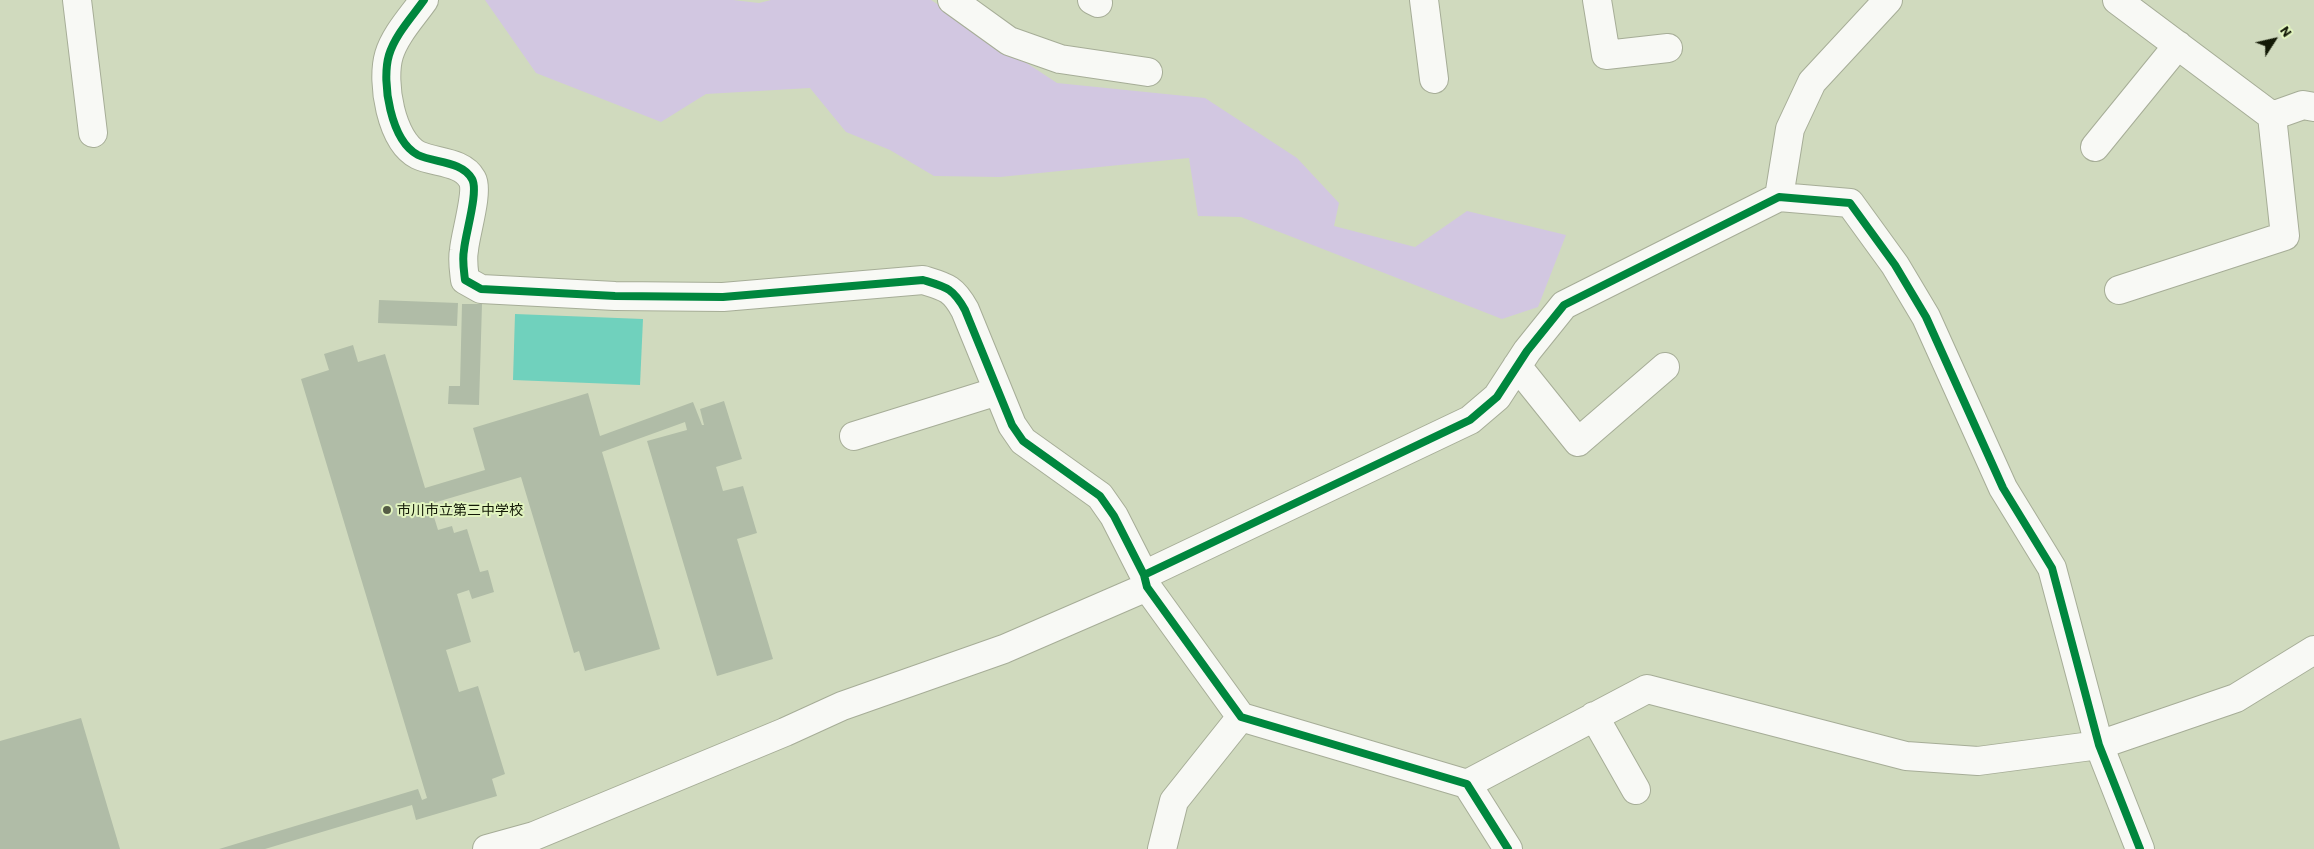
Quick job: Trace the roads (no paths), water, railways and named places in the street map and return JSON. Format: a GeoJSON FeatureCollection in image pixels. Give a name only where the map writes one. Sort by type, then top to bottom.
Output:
{"type":"FeatureCollection","features":[{"type":"Feature","properties":{"kind":"street"},"geometry":{"type":"LineString","coordinates":[[77,0],[93,133]]}},
{"type":"Feature","properties":{"kind":"street"},"geometry":{"type":"LineString","coordinates":[[424,0],[396,40],[389,54],[386,77],[396,130],[406,147],[418,155],[466,171],[473,181],[473,195],[463,252],[465,280],[481,289],[615,296],[723,297],[923,280],[949,288],[957,296],[1012,425],[1023,442],[1100,496],[1114,516],[1145,581],[1241,717],[1468,784],[1508,849]]}},
{"type":"Feature","properties":{"kind":"street"},"geometry":{"type":"LineString","coordinates":[[952,0],[1010,41],[1060,59],[1148,72]]}},
{"type":"Feature","properties":{"kind":"street"},"geometry":{"type":"LineString","coordinates":[[1424,0],[1434,79]]}},
{"type":"Feature","properties":{"kind":"street"},"geometry":{"type":"LineString","coordinates":[[1597,0],[1606,55],[1668,48]]}},
{"type":"Feature","properties":{"kind":"street"},"geometry":{"type":"LineString","coordinates":[[1779,197],[1790,129],[1812,82],[1888,0]]}},
{"type":"Feature","properties":{"kind":"street"},"geometry":{"type":"LineString","coordinates":[[2117,0],[2272,116],[2285,236],[2119,290]]}},
{"type":"Feature","properties":{"kind":"street"},"geometry":{"type":"LineString","coordinates":[[2096,147],[2178,45]]}},
{"type":"Feature","properties":{"kind":"street"},"geometry":{"type":"LineString","coordinates":[[2272,116],[2303,105],[2314,107]]}},
{"type":"Feature","properties":{"kind":"street"},"geometry":{"type":"LineString","coordinates":[[487,849],[534,836],[785,732],[842,706],[1004,649],[1470,420],[1497,397],[1517,366],[1564,305],[1779,197],[1850,203],[1895,265],[1926,317],[2003,488],[2052,568],[2098,745],[2140,849]]}},
{"type":"Feature","properties":{"kind":"street"},"geometry":{"type":"LineString","coordinates":[[1517,366],[1578,442],[1664,368]]}},
{"type":"Feature","properties":{"kind":"street"},"geometry":{"type":"LineString","coordinates":[[854,436],[998,391]]}},
{"type":"Feature","properties":{"kind":"street"},"geometry":{"type":"LineString","coordinates":[[1468,784],[1647,689],[1906,756],[1978,760],[2098,745],[2236,698],[2314,650]]}},
{"type":"Feature","properties":{"kind":"street"},"geometry":{"type":"LineString","coordinates":[[1594,716],[1636,790]]}},
{"type":"Feature","properties":{"kind":"street"},"geometry":{"type":"LineString","coordinates":[[1162,849],[1174,801],[1241,717]]}},
{"type":"Feature","properties":{"kind":"water"},"geometry":{"type":"Polygon","coordinates":[[[515,314],[643,319],[640,385],[513,380],[515,314]]]}},
{"type":"Feature","properties":{"kind":"place","name":"市川市立第三中学校"},"geometry":{"type":"Point","coordinates":[387,510]}}]}
